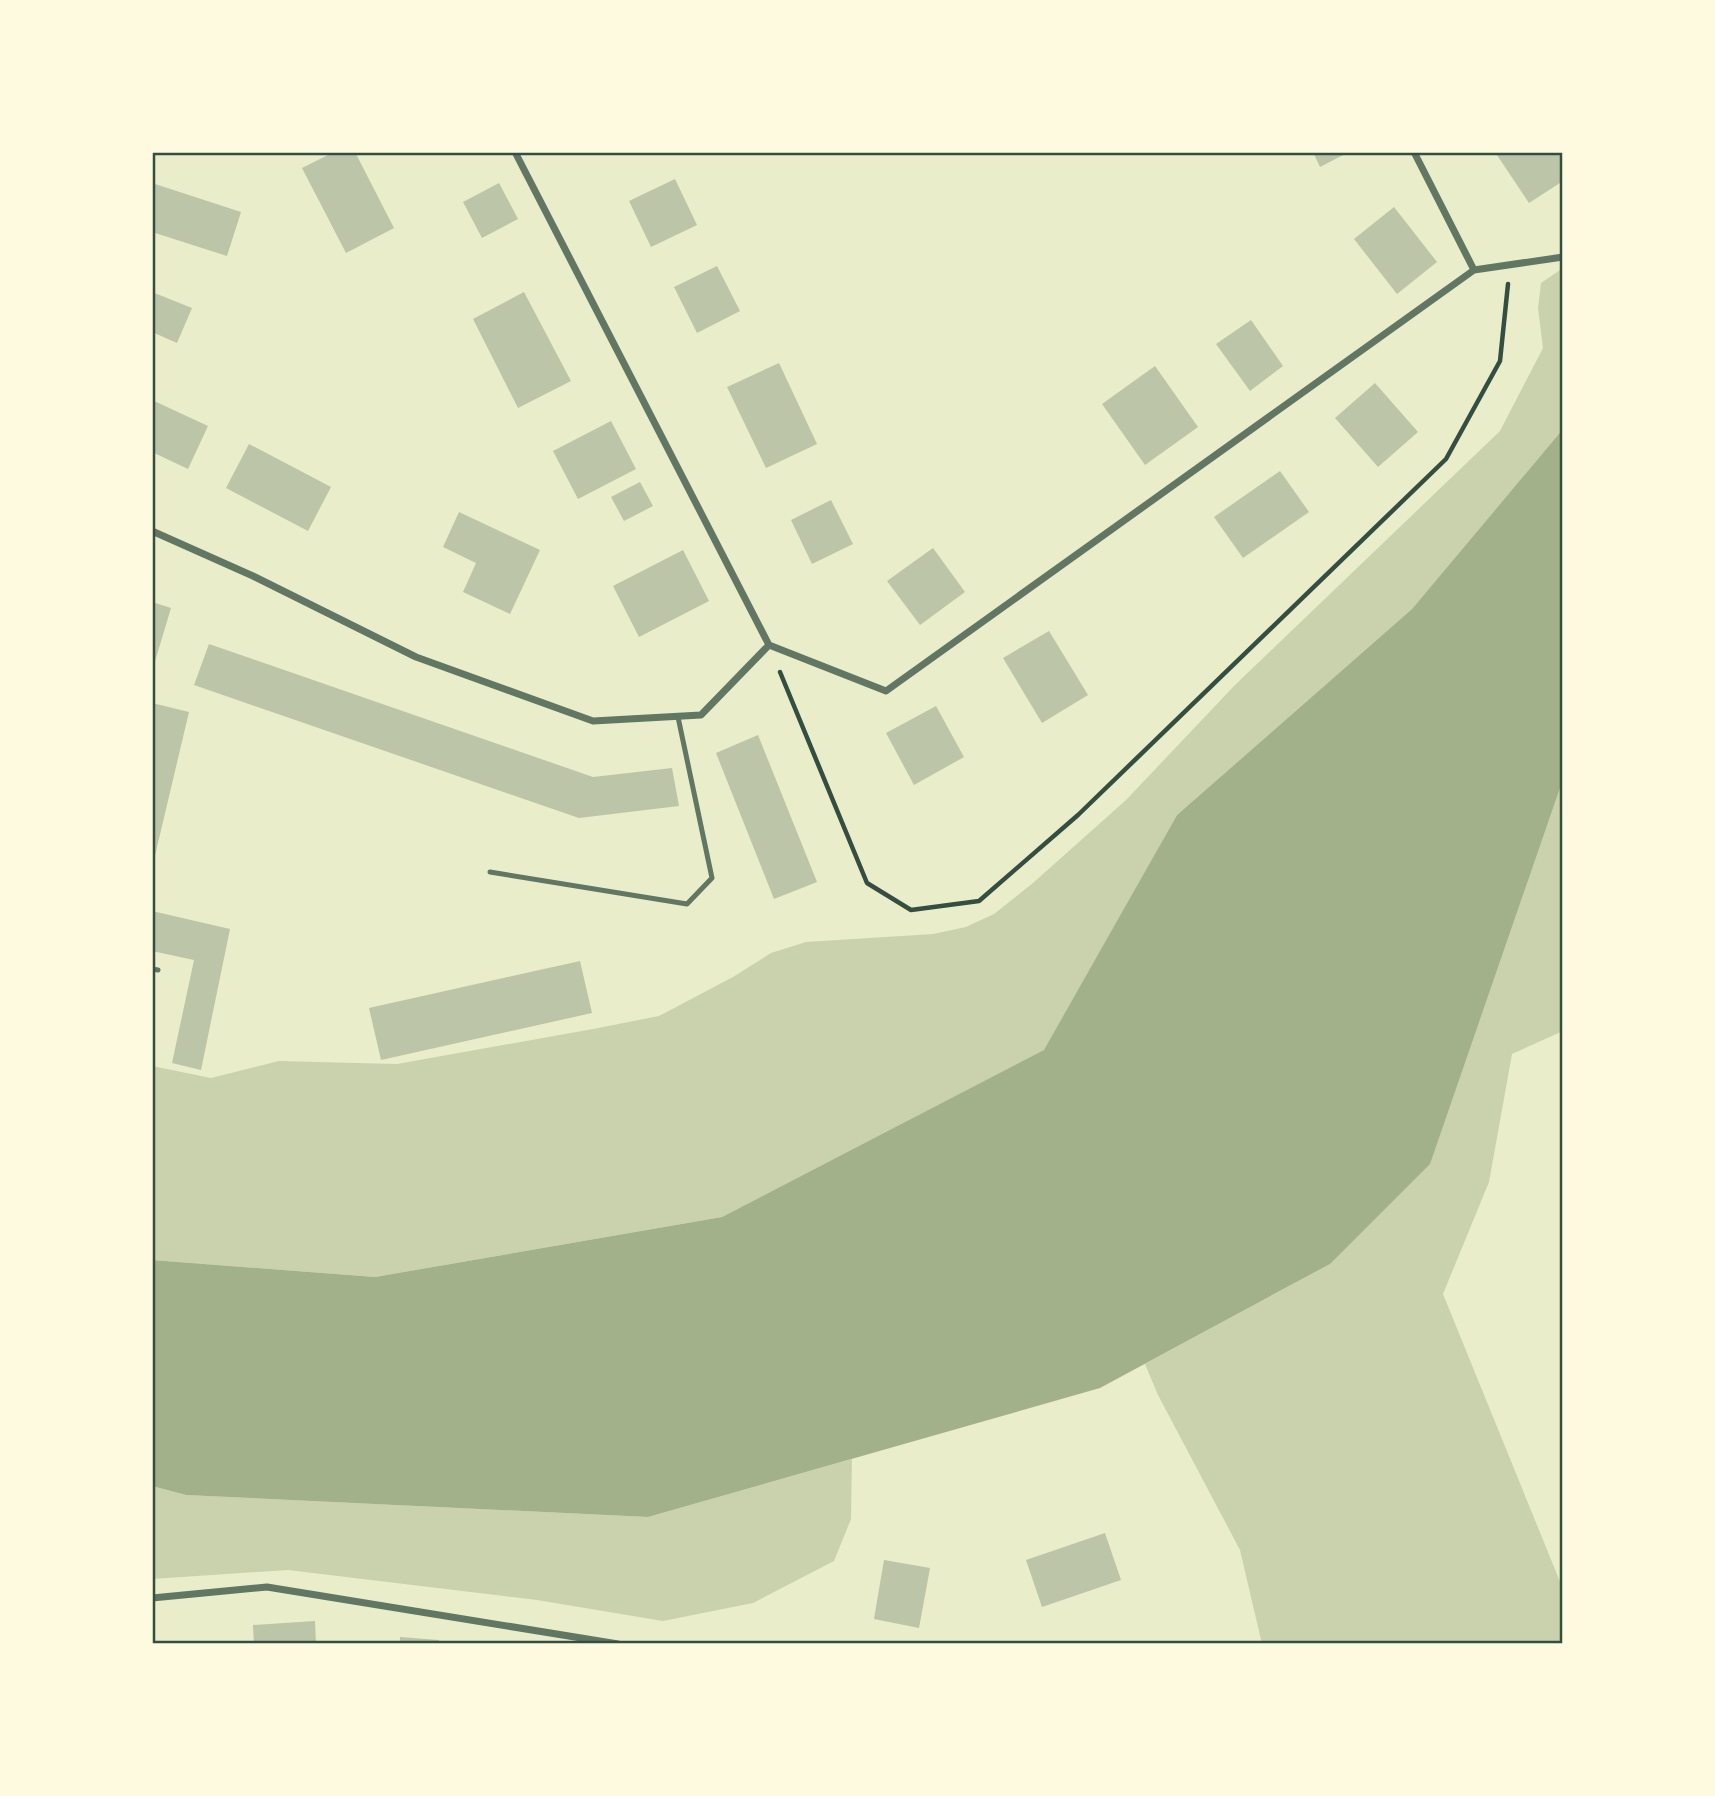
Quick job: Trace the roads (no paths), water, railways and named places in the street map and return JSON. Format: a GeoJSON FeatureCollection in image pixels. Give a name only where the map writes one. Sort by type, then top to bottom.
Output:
{"type":"FeatureCollection","features":[{"type":"Feature","properties":{"kind":"street"},"geometry":{"type":"LineString","coordinates":[[515,152],[769,645],[886,691],[1474,270],[1563,257]]}},
{"type":"Feature","properties":{"kind":"street"},"geometry":{"type":"LineString","coordinates":[[1414,152],[1474,270]]}},
{"type":"Feature","properties":{"kind":"street"},"geometry":{"type":"LineString","coordinates":[[152,531],[253,576],[416,657],[593,721],[701,715],[769,645]]}},
{"type":"Feature","properties":{"kind":"street"},"geometry":{"type":"LineString","coordinates":[[152,1598],[267,1587],[618,1644]]}},
{"type":"Feature","properties":{"kind":"lane"},"geometry":{"type":"LineString","coordinates":[[490,872],[687,904],[712,877],[678,717]]}}]}
